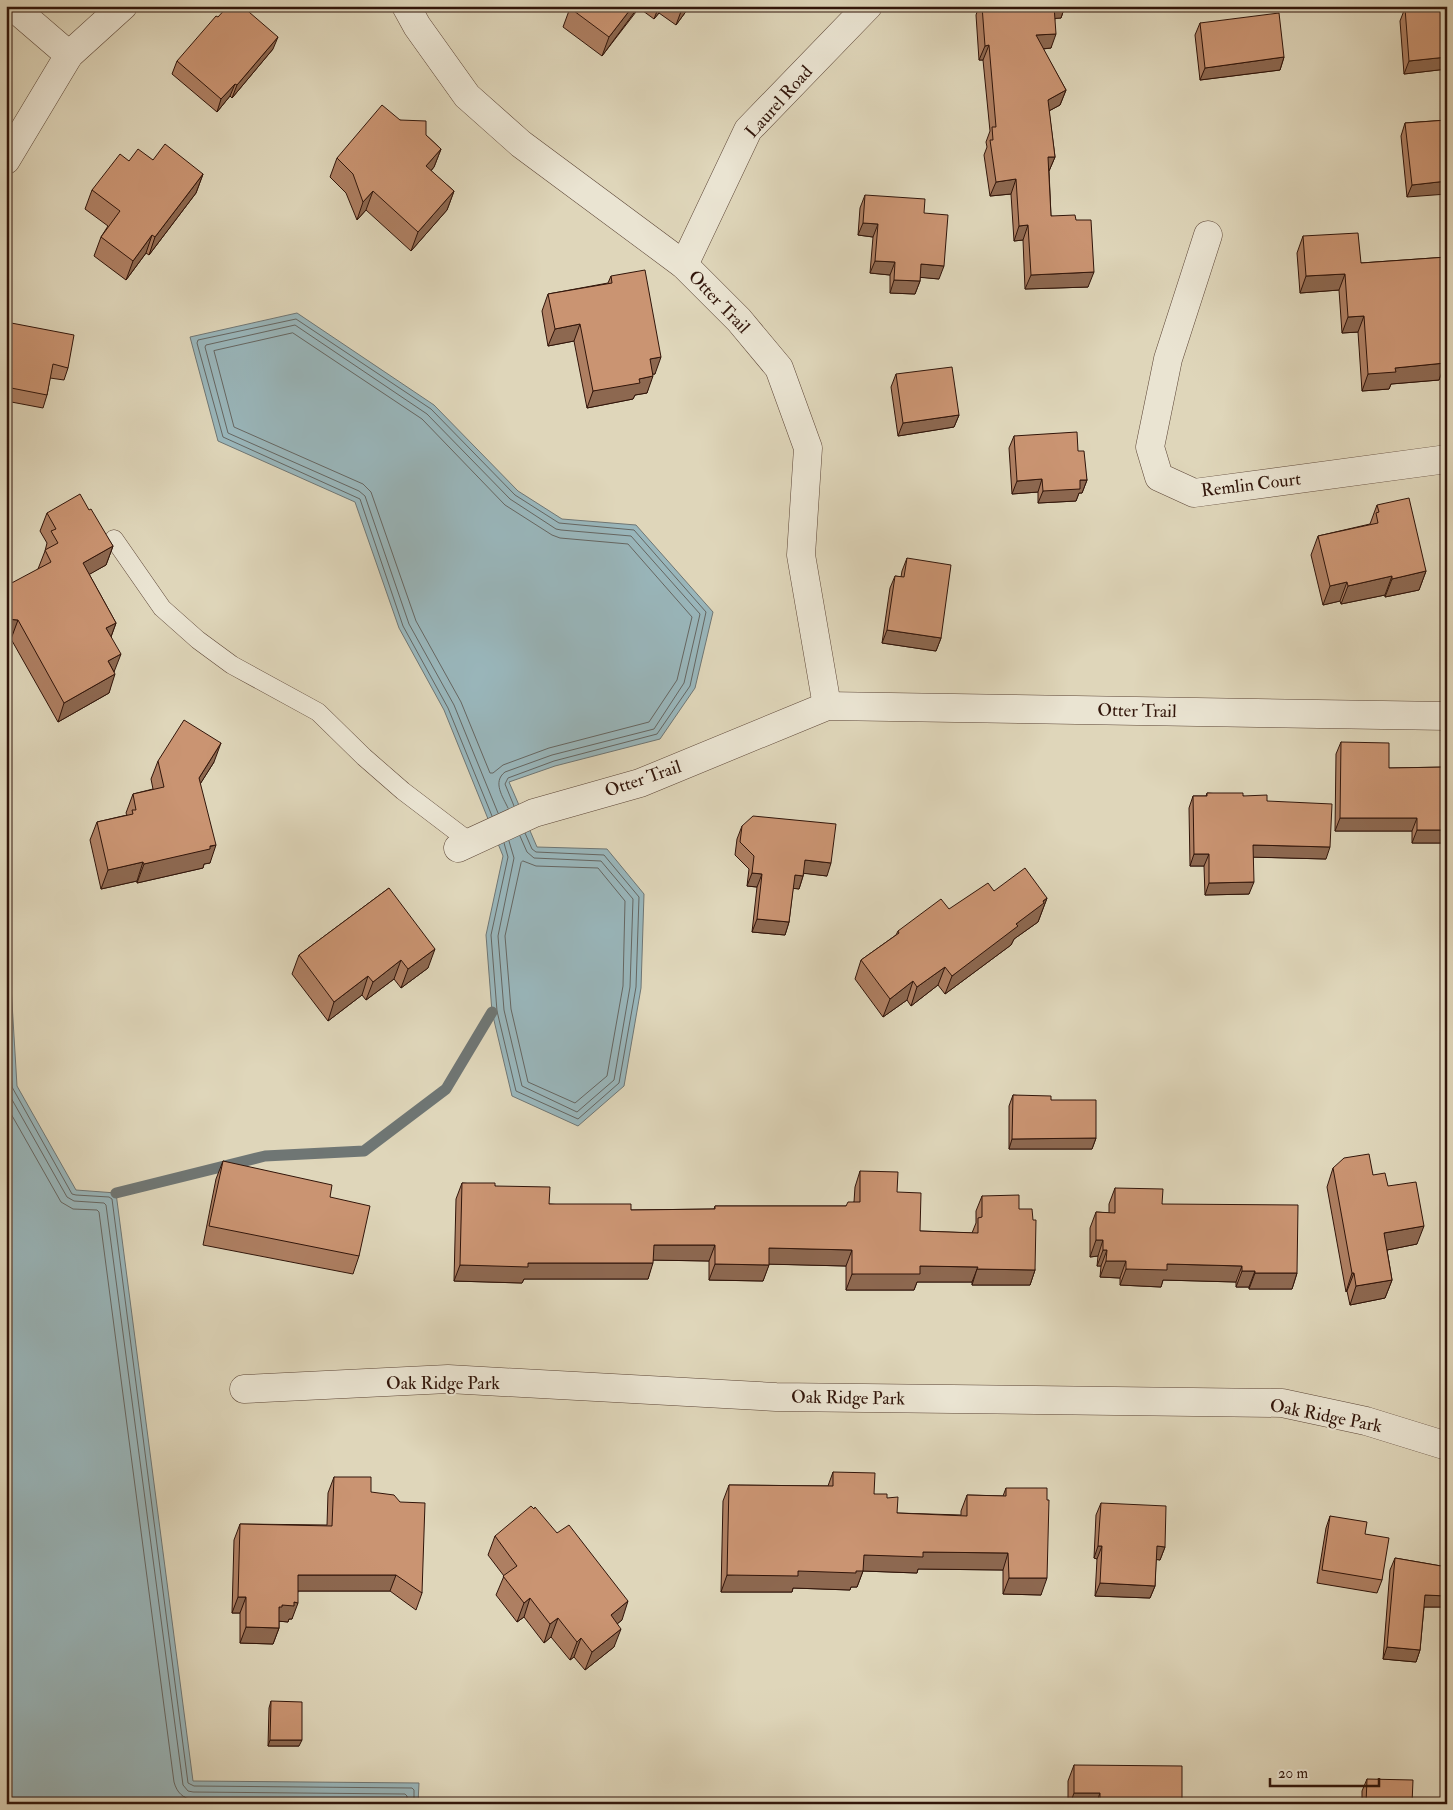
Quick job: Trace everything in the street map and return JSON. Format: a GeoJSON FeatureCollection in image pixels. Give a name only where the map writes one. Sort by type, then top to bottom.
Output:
{"type":"FeatureCollection","features":[{"type":"Feature","properties":{"kind":"street"},"geometry":{"type":"LineString","coordinates":[[12,6],[69,55]]}},
{"type":"Feature","properties":{"kind":"street"},"geometry":{"type":"LineString","coordinates":[[6,160],[69,55],[123,6]]}},
{"type":"Feature","properties":{"kind":"street","name":"Otter Trail"},"geometry":{"type":"LineString","coordinates":[[406,6],[417,26],[467,96],[520,144],[684,265],[739,320],[779,368],[808,448],[801,555],[827,706]]}},
{"type":"Feature","properties":{"kind":"street","name":"Laurel Road"},"geometry":{"type":"LineString","coordinates":[[684,265],[748,130],[868,6]]}},
{"type":"Feature","properties":{"kind":"street","name":"Remlin Court"},"geometry":{"type":"LineString","coordinates":[[1208,235],[1168,359],[1150,448],[1159,477],[1194,493],[1447,459]]}},
{"type":"Feature","properties":{"kind":"street","name":"Otter Trail"},"geometry":{"type":"LineString","coordinates":[[464,845],[534,813],[640,783],[827,706],[1447,716]]}},
{"type":"Feature","properties":{"kind":"street","name":"Oak Ridge Park"},"geometry":{"type":"LineString","coordinates":[[244,1389],[448,1379],[776,1398],[1282,1403],[1366,1421],[1447,1446]]}},
{"type":"Feature","properties":{"kind":"lane"},"geometry":{"type":"LineString","coordinates":[[114,539],[162,608],[198,640],[232,665],[318,712],[364,757],[464,845]]}},
{"type":"Feature","properties":{"kind":"water"},"geometry":{"type":"Polygon","coordinates":[[[297,313],[434,405],[518,491],[562,519],[636,525],[713,612],[695,688],[660,739],[555,766],[509,782],[537,847],[607,849],[644,894],[641,988],[624,1086],[578,1126],[512,1096],[492,1012],[486,935],[503,856],[444,710],[399,628],[355,502],[218,441],[190,337],[297,313]]]}},
{"type":"Feature","properties":{"kind":"water"},"geometry":{"type":"Polygon","coordinates":[[[6,968],[11,986],[17,1086],[76,1190],[116,1193],[193,1781],[419,1783],[418,1804],[6,1804],[6,968]]]}},
{"type":"Feature","properties":{"kind":"building"},"geometry":{"type":"Polygon","coordinates":[[[228,6],[242,6],[278,37],[237,85],[235,84],[221,99],[177,61],[216,16],[218,17],[228,6]]]}},
{"type":"Feature","properties":{"kind":"building"},"geometry":{"type":"Polygon","coordinates":[[[572,6],[633,6],[609,37],[570,8],[572,6]]]}},
{"type":"Feature","properties":{"kind":"building"},"geometry":{"type":"Polygon","coordinates":[[[982,6],[1054,6],[1056,34],[1036,35],[1066,90],[1048,100],[1055,157],[1048,157],[1051,216],[1075,215],[1076,220],[1091,220],[1094,272],[1031,275],[1028,225],[1019,226],[1016,179],[996,182],[990,140],[993,140],[992,127],[996,127],[989,45],[985,46],[982,6]]]}},
{"type":"Feature","properties":{"kind":"building"},"geometry":{"type":"Polygon","coordinates":[[[1414,6],[1447,6],[1447,57],[1409,61],[1405,8],[1414,6]]]}},
{"type":"Feature","properties":{"kind":"building"},"geometry":{"type":"Polygon","coordinates":[[[1279,13],[1284,57],[1205,68],[1200,23],[1279,13]]]}},
{"type":"Feature","properties":{"kind":"building"},"geometry":{"type":"Polygon","coordinates":[[[382,105],[400,120],[426,121],[426,135],[441,149],[426,166],[454,191],[418,232],[373,191],[363,202],[353,174],[337,158],[382,105]]]}},
{"type":"Feature","properties":{"kind":"building"},"geometry":{"type":"Polygon","coordinates":[[[1447,120],[1447,181],[1412,185],[1405,123],[1447,120]]]}},
{"type":"Feature","properties":{"kind":"building"},"geometry":{"type":"Polygon","coordinates":[[[165,144],[203,174],[155,237],[152,235],[133,261],[101,237],[120,211],[92,190],[120,154],[129,161],[138,149],[153,160],[165,144]]]}},
{"type":"Feature","properties":{"kind":"building"},"geometry":{"type":"Polygon","coordinates":[[[865,195],[925,199],[924,213],[948,215],[944,266],[921,264],[920,281],[894,280],[895,262],[875,261],[878,224],[863,223],[865,195]]]}},
{"type":"Feature","properties":{"kind":"building"},"geometry":{"type":"Polygon","coordinates":[[[1358,233],[1361,263],[1447,257],[1447,332],[1443,337],[1445,363],[1395,368],[1396,372],[1368,374],[1364,316],[1348,317],[1345,274],[1306,276],[1303,236],[1358,233]]]}},
{"type":"Feature","properties":{"kind":"building"},"geometry":{"type":"Polygon","coordinates":[[[645,270],[661,357],[650,359],[653,376],[639,379],[640,383],[593,391],[580,324],[555,329],[548,294],[612,283],[611,276],[645,270]]]}},
{"type":"Feature","properties":{"kind":"building"},"geometry":{"type":"Polygon","coordinates":[[[6,322],[74,335],[68,368],[53,364],[47,395],[6,387],[6,322]]]}},
{"type":"Feature","properties":{"kind":"building"},"geometry":{"type":"Polygon","coordinates":[[[952,367],[959,415],[903,423],[896,374],[952,367]]]}},
{"type":"Feature","properties":{"kind":"building"},"geometry":{"type":"Polygon","coordinates":[[[1077,432],[1078,451],[1084,451],[1087,480],[1080,480],[1080,489],[1043,491],[1042,479],[1017,481],[1014,436],[1077,432]]]}},
{"type":"Feature","properties":{"kind":"building"},"geometry":{"type":"Polygon","coordinates":[[[80,494],[113,546],[83,563],[116,623],[106,628],[121,654],[108,661],[115,674],[64,703],[18,620],[6,619],[6,586],[51,562],[45,550],[58,543],[51,531],[56,529],[47,513],[80,494]]]}},
{"type":"Feature","properties":{"kind":"building"},"geometry":{"type":"Polygon","coordinates":[[[1409,498],[1426,571],[1392,579],[1392,576],[1348,586],[1347,582],[1330,586],[1318,536],[1378,523],[1376,513],[1379,512],[1377,505],[1409,498]]]}},
{"type":"Feature","properties":{"kind":"building"},"geometry":{"type":"Polygon","coordinates":[[[907,558],[951,565],[941,638],[887,630],[895,576],[904,577],[907,558]]]}},
{"type":"Feature","properties":{"kind":"building"},"geometry":{"type":"Polygon","coordinates":[[[184,720],[221,743],[199,778],[216,845],[210,846],[210,849],[108,870],[97,822],[133,814],[132,810],[136,810],[133,794],[164,787],[158,761],[184,720]]]}},
{"type":"Feature","properties":{"kind":"building"},"geometry":{"type":"Polygon","coordinates":[[[1341,742],[1389,743],[1389,768],[1447,767],[1447,830],[1417,830],[1417,818],[1340,818],[1341,742]]]}},
{"type":"Feature","properties":{"kind":"building"},"geometry":{"type":"Polygon","coordinates":[[[1207,793],[1243,793],[1243,796],[1267,795],[1267,801],[1332,804],[1330,847],[1253,845],[1254,882],[1209,883],[1209,854],[1194,854],[1193,796],[1207,796],[1207,793]]]}},
{"type":"Feature","properties":{"kind":"building"},"geometry":{"type":"Polygon","coordinates":[[[753,816],[836,824],[831,863],[805,860],[803,876],[795,875],[789,922],[757,919],[762,874],[752,873],[754,856],[740,842],[742,826],[753,816]]]}},
{"type":"Feature","properties":{"kind":"building"},"geometry":{"type":"Polygon","coordinates":[[[1025,868],[1047,898],[1043,901],[1044,903],[1016,924],[1018,926],[952,976],[945,967],[917,987],[913,981],[890,999],[861,960],[899,933],[898,931],[941,899],[949,909],[988,883],[994,891],[1025,868]]]}},
{"type":"Feature","properties":{"kind":"building"},"geometry":{"type":"Polygon","coordinates":[[[389,888],[435,949],[408,969],[401,960],[373,982],[368,976],[334,1002],[299,955],[389,888]]]}},
{"type":"Feature","properties":{"kind":"building"},"geometry":{"type":"Polygon","coordinates":[[[1013,1095],[1051,1096],[1051,1100],[1096,1100],[1096,1138],[1012,1139],[1013,1095]]]}},
{"type":"Feature","properties":{"kind":"building"},"geometry":{"type":"Polygon","coordinates":[[[1369,1154],[1373,1175],[1385,1173],[1388,1186],[1416,1182],[1424,1226],[1384,1233],[1392,1280],[1356,1286],[1333,1168],[1344,1158],[1369,1154]]]}},
{"type":"Feature","properties":{"kind":"building"},"geometry":{"type":"Polygon","coordinates":[[[223,1161],[332,1185],[330,1197],[370,1206],[359,1256],[209,1226],[223,1161]]]}},
{"type":"Feature","properties":{"kind":"building"},"geometry":{"type":"Polygon","coordinates":[[[860,1171],[898,1172],[897,1192],[921,1193],[920,1231],[978,1233],[978,1218],[982,1217],[982,1196],[1019,1195],[1019,1209],[1032,1209],[1033,1220],[1036,1220],[1035,1270],[920,1266],[920,1274],[852,1274],[852,1250],[769,1248],[769,1265],[715,1264],[715,1245],[654,1245],[653,1263],[528,1263],[528,1267],[460,1265],[462,1183],[550,1187],[549,1204],[631,1204],[631,1210],[715,1209],[715,1206],[846,1206],[848,1202],[860,1202],[860,1171]]]}},
{"type":"Feature","properties":{"kind":"building"},"geometry":{"type":"Polygon","coordinates":[[[1115,1188],[1163,1189],[1162,1204],[1298,1205],[1297,1273],[1255,1273],[1255,1271],[1242,1271],[1242,1266],[1167,1264],[1167,1270],[1126,1269],[1126,1261],[1106,1261],[1107,1250],[1103,1250],[1103,1240],[1096,1240],[1096,1212],[1115,1213],[1115,1188]]]}},
{"type":"Feature","properties":{"kind":"building"},"geometry":{"type":"Polygon","coordinates":[[[833,1472],[875,1473],[874,1494],[887,1494],[887,1498],[898,1497],[897,1513],[967,1516],[967,1495],[1006,1496],[1006,1488],[1047,1488],[1047,1500],[1049,1500],[1047,1578],[1009,1578],[1008,1553],[923,1552],[923,1557],[864,1555],[863,1571],[856,1571],[856,1573],[798,1571],[798,1576],[727,1575],[729,1485],[833,1486],[833,1472]]]}},
{"type":"Feature","properties":{"kind":"building"},"geometry":{"type":"Polygon","coordinates":[[[334,1477],[371,1477],[371,1492],[394,1495],[400,1502],[425,1503],[422,1593],[396,1575],[298,1575],[298,1603],[294,1602],[294,1606],[282,1605],[282,1607],[279,1607],[279,1628],[246,1627],[246,1597],[238,1597],[240,1524],[332,1526],[334,1477]]]}},
{"type":"Feature","properties":{"kind":"building"},"geometry":{"type":"Polygon","coordinates":[[[1101,1503],[1166,1506],[1165,1547],[1157,1546],[1155,1586],[1100,1583],[1102,1546],[1098,1546],[1101,1503]]]}},
{"type":"Feature","properties":{"kind":"building"},"geometry":{"type":"Polygon","coordinates":[[[531,1506],[534,1509],[535,1507],[557,1533],[569,1525],[628,1601],[611,1615],[621,1629],[592,1652],[581,1638],[577,1642],[558,1618],[550,1624],[530,1598],[524,1603],[503,1576],[517,1566],[495,1536],[531,1506]]]}},
{"type":"Feature","properties":{"kind":"building"},"geometry":{"type":"Polygon","coordinates":[[[1330,1516],[1367,1522],[1365,1534],[1389,1538],[1382,1580],[1322,1570],[1330,1516]]]}},
{"type":"Feature","properties":{"kind":"building"},"geometry":{"type":"Polygon","coordinates":[[[1395,1558],[1447,1567],[1447,1596],[1425,1595],[1420,1650],[1387,1647],[1395,1558]]]}},
{"type":"Feature","properties":{"kind":"building"},"geometry":{"type":"Polygon","coordinates":[[[271,1701],[302,1702],[302,1740],[270,1740],[271,1701]]]}},
{"type":"Feature","properties":{"kind":"building"},"geometry":{"type":"Polygon","coordinates":[[[1074,1765],[1182,1766],[1182,1804],[1100,1804],[1100,1793],[1074,1793],[1074,1765]]]}},
{"type":"Feature","properties":{"kind":"building"},"geometry":{"type":"Polygon","coordinates":[[[1367,1779],[1413,1780],[1412,1804],[1366,1804],[1367,1779]]]}},
{"type":"Feature","properties":{"kind":"waterway"},"geometry":{"type":"LineString","coordinates":[[116,1193],[265,1156],[364,1151],[446,1089],[492,1012]]}}]}
